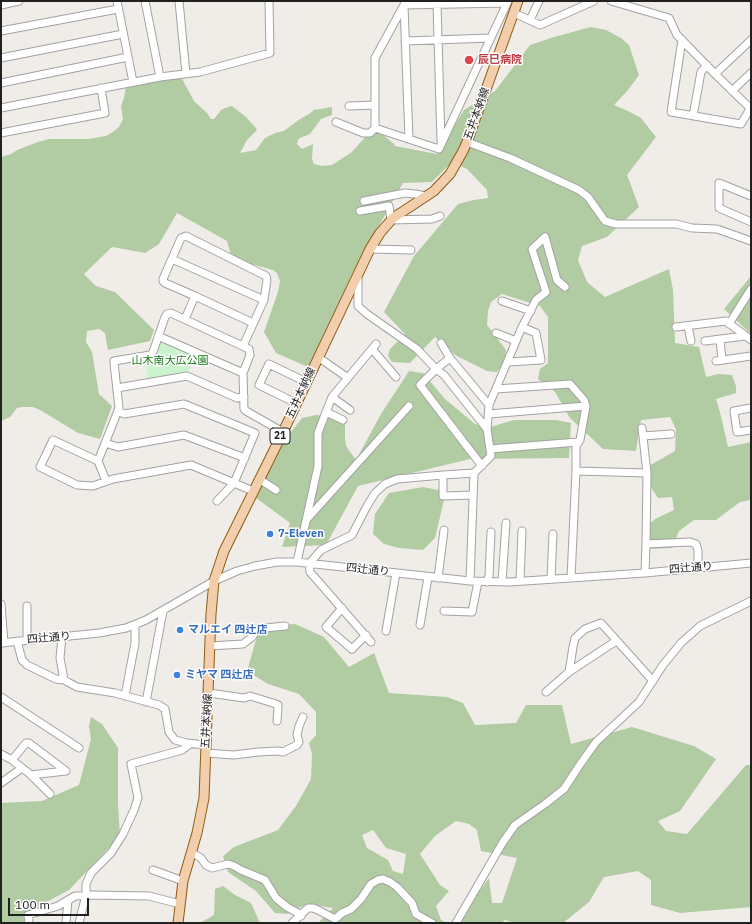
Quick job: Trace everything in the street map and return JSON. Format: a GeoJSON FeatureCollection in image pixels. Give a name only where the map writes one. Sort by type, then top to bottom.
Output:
{"type":"FeatureCollection","features":[{"type":"Feature","properties":{"kind":"main road","name":"五井本納線"},"geometry":{"type":"LineString","coordinates":[[178,923],[183,881],[197,833],[204,798],[211,614],[214,581],[224,551],[283,432],[358,274],[380,233],[391,220],[434,191],[450,174],[467,142],[518,1]]}},
{"type":"Feature","properties":{"kind":"street"},"geometry":{"type":"LineString","coordinates":[[1,5],[19,1]]}},
{"type":"Feature","properties":{"kind":"street"},"geometry":{"type":"LineString","coordinates":[[145,1],[160,77]]}},
{"type":"Feature","properties":{"kind":"street"},"geometry":{"type":"LineString","coordinates":[[180,1],[186,74]]}},
{"type":"Feature","properties":{"kind":"street"},"geometry":{"type":"LineString","coordinates":[[1,108],[160,77],[200,72],[270,53],[269,1]]}},
{"type":"Feature","properties":{"kind":"street"},"geometry":{"type":"LineString","coordinates":[[530,20],[538,1]]}},
{"type":"Feature","properties":{"kind":"street"},"geometry":{"type":"LineString","coordinates":[[575,1],[585,5]]}},
{"type":"Feature","properties":{"kind":"street"},"geometry":{"type":"LineString","coordinates":[[514,13],[540,24],[594,1]]}},
{"type":"Feature","properties":{"kind":"street"},"geometry":{"type":"LineString","coordinates":[[611,1],[669,18],[677,35],[751,108],[741,124],[671,112],[682,40]]}},
{"type":"Feature","properties":{"kind":"street"},"geometry":{"type":"LineString","coordinates":[[376,128],[439,149],[508,2],[437,4],[404,3]]}},
{"type":"Feature","properties":{"kind":"street"},"geometry":{"type":"LineString","coordinates":[[1,31],[118,3],[133,82]]}},
{"type":"Feature","properties":{"kind":"street"},"geometry":{"type":"LineString","coordinates":[[404,3],[409,139]]}},
{"type":"Feature","properties":{"kind":"street"},"geometry":{"type":"LineString","coordinates":[[336,122],[363,133],[370,134],[376,128],[375,58],[404,3]]}},
{"type":"Feature","properties":{"kind":"street"},"geometry":{"type":"LineString","coordinates":[[437,4],[441,144]]}},
{"type":"Feature","properties":{"kind":"street"},"geometry":{"type":"LineString","coordinates":[[1,58],[123,34]]}},
{"type":"Feature","properties":{"kind":"street"},"geometry":{"type":"LineString","coordinates":[[405,41],[491,38]]}},
{"type":"Feature","properties":{"kind":"street"},"geometry":{"type":"LineString","coordinates":[[715,74],[751,40]]}},
{"type":"Feature","properties":{"kind":"street"},"geometry":{"type":"LineString","coordinates":[[1,84],[128,57]]}},
{"type":"Feature","properties":{"kind":"street"},"geometry":{"type":"LineString","coordinates":[[693,116],[701,72],[707,66]]}},
{"type":"Feature","properties":{"kind":"street"},"geometry":{"type":"LineString","coordinates":[[732,90],[751,73]]}},
{"type":"Feature","properties":{"kind":"street"},"geometry":{"type":"LineString","coordinates":[[1,133],[105,113],[101,88]]}},
{"type":"Feature","properties":{"kind":"street"},"geometry":{"type":"LineString","coordinates":[[349,106],[375,105]]}},
{"type":"Feature","properties":{"kind":"street"},"geometry":{"type":"LineString","coordinates":[[467,142],[510,158],[579,190],[588,197],[605,220],[616,224],[676,224],[692,228],[717,228],[751,241]]}},
{"type":"Feature","properties":{"kind":"street"},"geometry":{"type":"LineString","coordinates":[[751,196],[720,182],[719,208],[751,222]]}},
{"type":"Feature","properties":{"kind":"street"},"geometry":{"type":"LineString","coordinates":[[364,201],[405,193],[426,196]]}},
{"type":"Feature","properties":{"kind":"street"},"geometry":{"type":"LineString","coordinates":[[360,211],[389,206],[391,220],[432,219],[440,216]]}},
{"type":"Feature","properties":{"kind":"street"},"geometry":{"type":"LineString","coordinates":[[244,346],[254,323],[264,300],[267,280],[266,276],[186,236],[181,238],[163,281],[254,323]]}},
{"type":"Feature","properties":{"kind":"street"},"geometry":{"type":"LineString","coordinates":[[371,642],[310,572],[309,564],[321,550],[352,535],[375,493],[385,484],[397,479],[474,473],[482,466],[491,456],[487,429],[490,405],[522,327],[536,300],[546,292],[532,249],[545,237],[557,280],[565,287]]}},
{"type":"Feature","properties":{"kind":"street"},"geometry":{"type":"LineString","coordinates":[[370,250],[411,250]]}},
{"type":"Feature","properties":{"kind":"street"},"geometry":{"type":"LineString","coordinates":[[172,259],[264,300]]}},
{"type":"Feature","properties":{"kind":"street"},"geometry":{"type":"LineString","coordinates":[[358,274],[358,306],[417,349],[436,369],[444,375],[487,429]]}},
{"type":"Feature","properties":{"kind":"street"},"geometry":{"type":"LineString","coordinates":[[676,327],[726,321],[751,289]]}},
{"type":"Feature","properties":{"kind":"street"},"geometry":{"type":"LineString","coordinates":[[185,320],[194,296]]}},
{"type":"Feature","properties":{"kind":"street"},"geometry":{"type":"LineString","coordinates":[[502,301],[531,311]]}},
{"type":"Feature","properties":{"kind":"street"},"geometry":{"type":"LineString","coordinates":[[98,461],[119,408],[114,361],[150,355],[153,352],[164,316],[170,313],[249,349],[250,355],[243,373],[244,409],[246,412],[283,432]]}},
{"type":"Feature","properties":{"kind":"street"},"geometry":{"type":"LineString","coordinates":[[726,321],[748,338]]}},
{"type":"Feature","properties":{"kind":"street"},"geometry":{"type":"LineString","coordinates":[[688,326],[691,341]]}},
{"type":"Feature","properties":{"kind":"street"},"geometry":{"type":"LineString","coordinates":[[508,362],[541,360],[536,333],[522,327]]}},
{"type":"Feature","properties":{"kind":"street"},"geometry":{"type":"LineString","coordinates":[[496,333],[516,341]]}},
{"type":"Feature","properties":{"kind":"street"},"geometry":{"type":"LineString","coordinates":[[158,336],[243,373]]}},
{"type":"Feature","properties":{"kind":"street"},"geometry":{"type":"LineString","coordinates":[[705,341],[748,338]]}},
{"type":"Feature","properties":{"kind":"street"},"geometry":{"type":"LineString","coordinates":[[720,339],[719,361],[751,356]]}},
{"type":"Feature","properties":{"kind":"street"},"geometry":{"type":"LineString","coordinates":[[441,343],[450,358],[490,405]]}},
{"type":"Feature","properties":{"kind":"street"},"geometry":{"type":"LineString","coordinates":[[298,562],[318,466],[318,433],[332,397],[374,346],[396,377]]}},
{"type":"Feature","properties":{"kind":"street"},"geometry":{"type":"LineString","coordinates":[[318,357],[348,378]]}},
{"type":"Feature","properties":{"kind":"street"},"geometry":{"type":"LineString","coordinates":[[450,358],[420,385],[482,466]]}},
{"type":"Feature","properties":{"kind":"street"},"geometry":{"type":"LineString","coordinates":[[296,404],[259,385],[269,364],[306,382]]}},
{"type":"Feature","properties":{"kind":"street"},"geometry":{"type":"LineString","coordinates":[[117,388],[187,376],[237,398],[244,397]]}},
{"type":"Feature","properties":{"kind":"street"},"geometry":{"type":"LineString","coordinates":[[496,389],[570,384],[584,400],[586,406],[580,440],[576,446],[571,578]]}},
{"type":"Feature","properties":{"kind":"street"},"geometry":{"type":"LineString","coordinates":[[332,397],[350,410]]}},
{"type":"Feature","properties":{"kind":"street"},"geometry":{"type":"LineString","coordinates":[[118,411],[124,414],[184,404],[255,433],[234,483],[216,501]]}},
{"type":"Feature","properties":{"kind":"street"},"geometry":{"type":"LineString","coordinates":[[306,520],[409,406]]}},
{"type":"Feature","properties":{"kind":"street"},"geometry":{"type":"LineString","coordinates":[[489,414],[586,406]]}},
{"type":"Feature","properties":{"kind":"street"},"geometry":{"type":"LineString","coordinates":[[751,408],[734,410],[737,432],[751,430]]}},
{"type":"Feature","properties":{"kind":"street"},"geometry":{"type":"LineString","coordinates":[[326,412],[343,420]]}},
{"type":"Feature","properties":{"kind":"street"},"geometry":{"type":"LineString","coordinates":[[642,428],[647,473],[644,573]]}},
{"type":"Feature","properties":{"kind":"street"},"geometry":{"type":"LineString","coordinates":[[643,436],[671,434]]}},
{"type":"Feature","properties":{"kind":"street"},"geometry":{"type":"LineString","coordinates":[[106,443],[118,447],[184,435],[245,458]]}},
{"type":"Feature","properties":{"kind":"street"},"geometry":{"type":"LineString","coordinates":[[106,481],[98,461],[53,440],[40,467],[77,485],[93,486],[113,479],[191,465],[253,491]]}},
{"type":"Feature","properties":{"kind":"street"},"geometry":{"type":"LineString","coordinates":[[490,449],[578,442]]}},
{"type":"Feature","properties":{"kind":"street"},"geometry":{"type":"LineString","coordinates":[[576,471],[647,473]]}},
{"type":"Feature","properties":{"kind":"street"},"geometry":{"type":"LineString","coordinates":[[444,611],[472,612],[474,581],[474,473]]}},
{"type":"Feature","properties":{"kind":"street"},"geometry":{"type":"LineString","coordinates":[[443,475],[443,496],[473,495]]}},
{"type":"Feature","properties":{"kind":"street"},"geometry":{"type":"LineString","coordinates":[[259,479],[276,490]]}},
{"type":"Feature","properties":{"kind":"street"},"geometry":{"type":"LineString","coordinates":[[502,582],[506,523]]}},
{"type":"Feature","properties":{"kind":"street"},"geometry":{"type":"LineString","coordinates":[[438,578],[444,530]]}},
{"type":"Feature","properties":{"kind":"street"},"geometry":{"type":"LineString","coordinates":[[520,581],[522,531]]}},
{"type":"Feature","properties":{"kind":"street"},"geometry":{"type":"LineString","coordinates":[[488,582],[491,532]]}},
{"type":"Feature","properties":{"kind":"street"},"geometry":{"type":"LineString","coordinates":[[550,579],[553,534]]}},
{"type":"Feature","properties":{"kind":"street"},"geometry":{"type":"LineString","coordinates":[[646,544],[690,542],[696,544],[698,551],[698,568]]}},
{"type":"Feature","properties":{"kind":"street","name":"四辻通り"},"geometry":{"type":"LineString","coordinates":[[2,643],[62,638],[126,628],[146,620],[214,581],[236,571],[277,562],[298,562],[428,577],[488,582],[644,573],[751,563]]}},
{"type":"Feature","properties":{"kind":"street"},"geometry":{"type":"LineString","coordinates":[[386,631],[396,573]]}},
{"type":"Feature","properties":{"kind":"street"},"geometry":{"type":"LineString","coordinates":[[420,625],[428,577]]}},
{"type":"Feature","properties":{"kind":"street"},"geometry":{"type":"LineString","coordinates":[[456,923],[503,842],[515,825],[564,789],[596,742],[639,702],[663,665],[681,643],[700,626],[751,601]]}},
{"type":"Feature","properties":{"kind":"street"},"geometry":{"type":"LineString","coordinates":[[1,604],[2,643]]}},
{"type":"Feature","properties":{"kind":"street"},"geometry":{"type":"LineString","coordinates":[[26,606],[27,640]]}},
{"type":"Feature","properties":{"kind":"street"},"geometry":{"type":"LineString","coordinates":[[342,608],[326,627],[352,649],[366,636]]}},
{"type":"Feature","properties":{"kind":"street"},"geometry":{"type":"LineString","coordinates":[[146,702],[163,611]]}},
{"type":"Feature","properties":{"kind":"street"},"geometry":{"type":"LineString","coordinates":[[569,672],[575,638],[585,629],[601,623],[653,681]]}},
{"type":"Feature","properties":{"kind":"street"},"geometry":{"type":"LineString","coordinates":[[125,696],[135,643],[135,625]]}},
{"type":"Feature","properties":{"kind":"street"},"geometry":{"type":"LineString","coordinates":[[210,646],[243,644],[252,638],[257,630],[286,626]]}},
{"type":"Feature","properties":{"kind":"street"},"geometry":{"type":"LineString","coordinates":[[62,638],[60,658],[64,680]]}},
{"type":"Feature","properties":{"kind":"street"},"geometry":{"type":"LineString","coordinates":[[17,641],[22,660],[27,665],[56,679],[64,680],[76,687],[115,693],[159,705],[165,709],[169,732],[175,740],[206,749],[234,755],[258,752],[283,752],[298,745],[299,742],[297,736],[303,717]]}},
{"type":"Feature","properties":{"kind":"street"},"geometry":{"type":"LineString","coordinates":[[546,692],[569,672],[616,641]]}},
{"type":"Feature","properties":{"kind":"street"},"geometry":{"type":"LineString","coordinates":[[208,693],[244,698],[250,696],[278,705],[277,721]]}},
{"type":"Feature","properties":{"kind":"street"},"geometry":{"type":"LineString","coordinates":[[1,696],[78,748]]}},
{"type":"Feature","properties":{"kind":"street"},"geometry":{"type":"LineString","coordinates":[[12,760],[26,743],[66,770],[31,775]]}},
{"type":"Feature","properties":{"kind":"street"},"geometry":{"type":"LineString","coordinates":[[79,923],[86,895],[86,884],[91,872],[111,853],[123,834],[138,798],[132,764],[182,750],[190,744]]}},
{"type":"Feature","properties":{"kind":"street"},"geometry":{"type":"LineString","coordinates":[[1,754],[12,760],[31,775],[50,794]]}},
{"type":"Feature","properties":{"kind":"street"},"geometry":{"type":"LineString","coordinates":[[1,783],[22,768]]}},
{"type":"Feature","properties":{"kind":"street"},"geometry":{"type":"LineString","coordinates":[[191,852],[201,858],[212,868],[228,864],[265,880],[276,898],[287,907],[298,912],[301,916]]}},
{"type":"Feature","properties":{"kind":"street"},"geometry":{"type":"LineString","coordinates":[[153,870],[183,881]]}},
{"type":"Feature","properties":{"kind":"street"},"geometry":{"type":"LineString","coordinates":[[292,923],[308,908],[314,908],[335,918],[351,909],[361,899],[371,884],[383,879],[398,887],[412,903],[416,914],[432,923]]}},
{"type":"Feature","properties":{"kind":"street"},"geometry":{"type":"LineString","coordinates":[[29,923],[28,915],[58,906],[75,896],[149,896],[180,904]]}},
{"type":"Feature","properties":{"kind":"street"},"geometry":{"type":"LineString","coordinates":[[66,923],[68,900]]}},
{"type":"Feature","properties":{"kind":"green space"},"geometry":{"type":"Polygon","coordinates":[[[591,27],[606,30],[621,38],[629,45],[639,75],[614,105],[641,118],[656,137],[627,175],[639,207],[607,237],[582,246],[578,260],[587,282],[605,297],[669,269],[673,290],[675,343],[699,347],[706,377],[719,374],[732,375],[736,386],[736,393],[716,399],[728,447],[751,442],[751,500],[740,502],[716,520],[694,520],[679,531],[672,548],[644,549],[642,530],[655,519],[674,510],[672,497],[658,498],[650,486],[647,467],[675,451],[676,429],[670,417],[641,420],[636,451],[603,449],[570,418],[555,392],[538,379],[540,369],[548,363],[548,317],[540,306],[502,294],[491,302],[488,311],[487,325],[506,350],[505,361],[497,372],[487,371],[455,355],[435,337],[410,363],[392,362],[388,356],[390,349],[405,334],[384,312],[414,256],[458,204],[488,198],[487,190],[467,169],[452,162],[432,182],[403,183],[354,270],[308,367],[276,353],[264,332],[278,292],[280,281],[277,273],[273,270],[232,258],[227,241],[177,213],[159,244],[145,253],[112,247],[84,274],[96,286],[115,292],[154,330],[150,341],[108,350],[105,333],[99,329],[87,331],[86,342],[92,352],[99,394],[112,406],[100,439],[78,433],[33,407],[17,408],[10,417],[1,421],[1,157],[49,139],[88,139],[106,136],[119,127],[123,119],[121,106],[126,85],[181,77],[194,101],[207,113],[211,119],[214,119],[221,110],[232,106],[246,117],[255,127],[257,130],[247,140],[240,153],[256,150],[265,138],[275,133],[284,131],[314,110],[332,107],[332,115],[321,119],[310,134],[298,140],[297,144],[302,149],[313,144],[312,159],[314,164],[322,166],[332,165],[352,152],[374,127],[395,146],[437,154],[464,110],[495,91],[530,45],[591,27]]]}},
{"type":"Feature","properties":{"kind":"green space"},"geometry":{"type":"Polygon","coordinates":[[[751,276],[751,334],[724,309],[751,276]]]}},
{"type":"Feature","properties":{"kind":"green space","name":"山木南大広公園"},"geometry":{"type":"Polygon","coordinates":[[[163,341],[195,355],[187,374],[148,381],[145,360],[154,358],[159,343],[163,341]]]}},
{"type":"Feature","properties":{"kind":"green space"},"geometry":{"type":"Polygon","coordinates":[[[409,371],[423,373],[445,399],[475,424],[490,427],[514,420],[556,420],[571,423],[569,458],[470,459],[358,486],[326,545],[282,547],[290,523],[256,498],[279,447],[302,418],[316,415],[336,417],[345,421],[346,446],[356,460],[381,414],[409,371]]]}},
{"type":"Feature","properties":{"kind":"green space"},"geometry":{"type":"Polygon","coordinates":[[[423,487],[443,491],[445,496],[435,538],[423,550],[399,548],[384,544],[373,534],[375,514],[389,493],[423,487]]]}},
{"type":"Feature","properties":{"kind":"green space"},"geometry":{"type":"Polygon","coordinates":[[[295,624],[324,637],[349,667],[374,653],[389,693],[447,697],[463,703],[475,725],[516,723],[526,705],[562,705],[571,744],[632,727],[694,746],[716,759],[680,811],[658,821],[666,831],[687,834],[746,765],[751,765],[751,907],[680,913],[651,905],[651,880],[638,871],[604,877],[589,902],[563,923],[515,923],[505,920],[501,923],[456,923],[489,878],[492,903],[502,903],[517,858],[481,851],[477,830],[469,824],[456,821],[435,836],[420,854],[440,885],[449,891],[436,906],[441,920],[447,923],[318,923],[333,908],[307,904],[287,914],[275,913],[256,891],[228,872],[223,856],[234,847],[278,830],[296,806],[311,779],[312,754],[309,743],[316,735],[316,712],[299,694],[268,684],[247,671],[258,633],[272,626],[295,624]],[[373,830],[362,835],[367,848],[388,860],[393,871],[403,874],[406,854],[386,848],[373,830]]]}},
{"type":"Feature","properties":{"kind":"green space"},"geometry":{"type":"Polygon","coordinates":[[[91,717],[102,724],[118,748],[118,804],[120,836],[69,890],[24,914],[24,923],[1,923],[1,803],[42,801],[79,785],[91,739],[89,726],[91,717]]]}},
{"type":"Feature","properties":{"kind":"green space"},"geometry":{"type":"Polygon","coordinates":[[[223,886],[235,895],[251,903],[260,923],[200,923],[214,915],[215,889],[223,886]]]}},
{"type":"Feature","properties":{"kind":"place","name":"辰巳病院"},"geometry":{"type":"Point","coordinates":[469,60]}},
{"type":"Feature","properties":{"kind":"place","name":"7-Eleven"},"geometry":{"type":"Point","coordinates":[270,534]}},
{"type":"Feature","properties":{"kind":"place","name":"マルエイ 四辻店"},"geometry":{"type":"Point","coordinates":[180,630]}},
{"type":"Feature","properties":{"kind":"place","name":"ミヤマ 四辻店"},"geometry":{"type":"Point","coordinates":[177,675]}}]}
